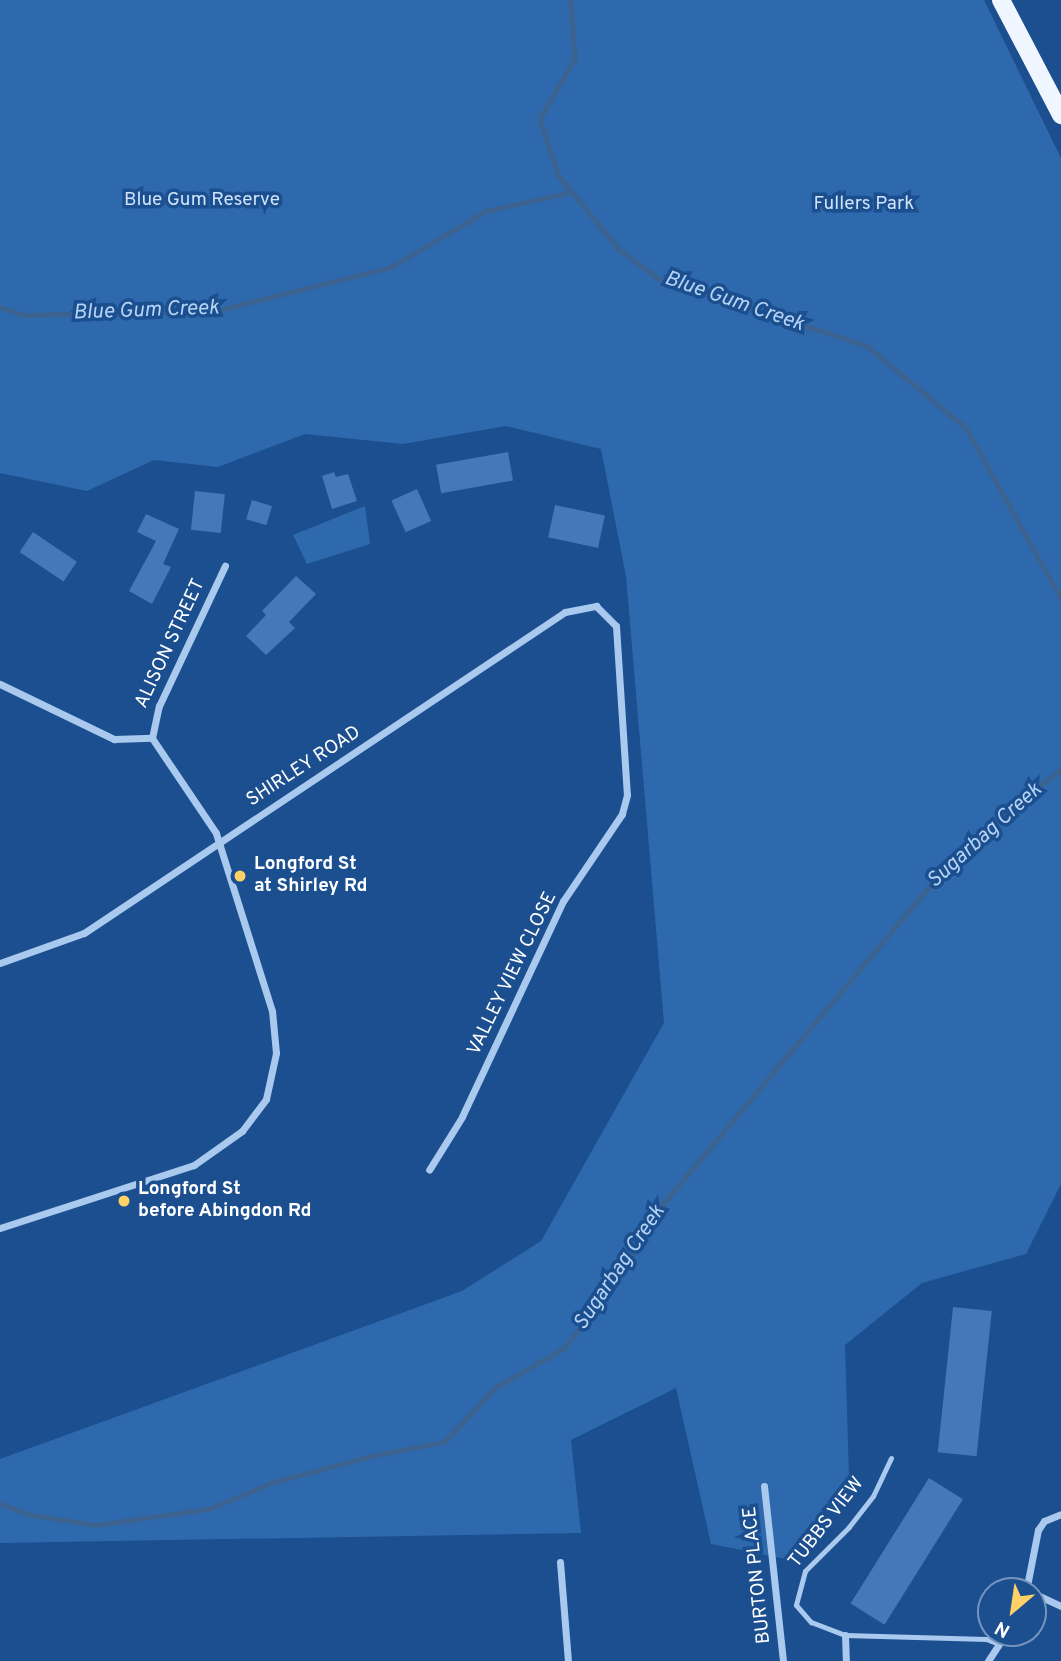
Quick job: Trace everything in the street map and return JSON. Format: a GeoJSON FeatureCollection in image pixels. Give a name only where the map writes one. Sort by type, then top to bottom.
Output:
{"type":"FeatureCollection","features":[{"type":"Feature","properties":{"kind":"main road"},"geometry":{"type":"LineString","coordinates":[[1002,0],[1061,115]]}},
{"type":"Feature","properties":{"kind":"street","name":"ALISON STREET"},"geometry":{"type":"LineString","coordinates":[[0,1228],[194,1165],[228,1144],[261,1108],[272,1078],[276,1034],[216,833],[152,738],[159,706],[225,566]]}},
{"type":"Feature","properties":{"kind":"street","name":"SHIRLEY ROAD"},"geometry":{"type":"LineString","coordinates":[[0,963],[85,933],[565,612],[596,606],[616,626]]}},
{"type":"Feature","properties":{"kind":"street","name":"VALLEY VIEW CLOSE"},"geometry":{"type":"LineString","coordinates":[[429,1170],[462,1117],[563,901],[622,814],[627,776],[616,673],[616,626]]}},
{"type":"Feature","properties":{"kind":"street"},"geometry":{"type":"LineString","coordinates":[[0,684],[114,738],[152,738]]}},
{"type":"Feature","properties":{"kind":"street","name":"BURTON PLACE"},"geometry":{"type":"LineString","coordinates":[[764,1486],[783,1661]]}},
{"type":"Feature","properties":{"kind":"street"},"geometry":{"type":"LineString","coordinates":[[1029,1577],[1038,1530],[1044,1521],[1061,1514]]}},
{"type":"Feature","properties":{"kind":"street"},"geometry":{"type":"LineString","coordinates":[[560,1562],[568,1661]]}},
{"type":"Feature","properties":{"kind":"street"},"geometry":{"type":"LineString","coordinates":[[845,1635],[846,1661]]}},
{"type":"Feature","properties":{"kind":"lane","name":"TUBBS VIEW"},"geometry":{"type":"LineString","coordinates":[[891,1458],[873,1496],[805,1572],[799,1586],[796,1605],[811,1622],[845,1635],[977,1639]]}},
{"type":"Feature","properties":{"kind":"green space"},"geometry":{"type":"Polygon","coordinates":[[[0,0],[984,0],[1061,158],[1061,1184],[1026,1254],[922,1283],[845,1345],[849,1478],[801,1562],[711,1544],[676,1388],[571,1440],[581,1533],[0,1543],[0,1459],[462,1291],[541,1241],[664,1023],[626,576],[601,449],[506,426],[403,444],[305,434],[218,467],[154,460],[87,491],[0,473],[0,0]]]}},
{"type":"Feature","properties":{"kind":"green space"},"geometry":{"type":"Polygon","coordinates":[[[365,506],[370,544],[307,564],[293,535],[365,506]]]}},
{"type":"Feature","properties":{"kind":"building"},"geometry":{"type":"Polygon","coordinates":[[[508,452],[513,481],[441,493],[436,465],[508,452]]]}},
{"type":"Feature","properties":{"kind":"building"},"geometry":{"type":"Polygon","coordinates":[[[334,472],[336,477],[348,474],[357,501],[332,509],[322,476],[334,472]]]}},
{"type":"Feature","properties":{"kind":"building"},"geometry":{"type":"Polygon","coordinates":[[[417,489],[431,521],[406,532],[391,500],[417,489]]]}},
{"type":"Feature","properties":{"kind":"building"},"geometry":{"type":"Polygon","coordinates":[[[195,491],[225,494],[221,533],[191,530],[195,491]]]}},
{"type":"Feature","properties":{"kind":"building"},"geometry":{"type":"Polygon","coordinates":[[[252,500],[272,506],[266,525],[246,519],[252,500]]]}},
{"type":"Feature","properties":{"kind":"building"},"geometry":{"type":"Polygon","coordinates":[[[555,505],[605,516],[598,548],[548,537],[555,505]]]}},
{"type":"Feature","properties":{"kind":"building"},"geometry":{"type":"Polygon","coordinates":[[[146,514],[179,529],[163,564],[171,567],[152,604],[129,591],[156,541],[137,532],[146,514]]]}},
{"type":"Feature","properties":{"kind":"building"},"geometry":{"type":"Polygon","coordinates":[[[33,532],[77,562],[64,582],[20,552],[33,532]]]}},
{"type":"Feature","properties":{"kind":"building"},"geometry":{"type":"Polygon","coordinates":[[[296,576],[316,594],[289,622],[295,628],[266,655],[246,636],[266,615],[262,611],[296,576]]]}},
{"type":"Feature","properties":{"kind":"building"},"geometry":{"type":"Polygon","coordinates":[[[953,1307],[992,1311],[977,1456],[938,1452],[953,1307]]]}},
{"type":"Feature","properties":{"kind":"building"},"geometry":{"type":"Polygon","coordinates":[[[929,1478],[963,1499],[884,1625],[851,1604],[929,1478]]]}},
{"type":"Feature","properties":{"kind":"waterway","name":"Blue Gum Creek"},"geometry":{"type":"LineString","coordinates":[[571,0],[575,59],[540,119],[559,176],[620,250],[658,278],[867,346],[966,428],[1061,598]]}},
{"type":"Feature","properties":{"kind":"waterway","name":"Blue Gum Creek"},"geometry":{"type":"LineString","coordinates":[[0,307],[23,315],[219,310],[391,267],[486,211],[572,192]]}},
{"type":"Feature","properties":{"kind":"waterway","name":"Sugarbag Creek"},"geometry":{"type":"LineString","coordinates":[[0,1504],[32,1515],[96,1525],[209,1509],[271,1483],[371,1456],[444,1442],[496,1387],[564,1348],[616,1282],[662,1205],[934,881],[1016,803],[1061,770]]}},
{"type":"Feature","properties":{"kind":"place","name":"Longford St at Shirley Rd"},"geometry":{"type":"Point","coordinates":[240,876]}},
{"type":"Feature","properties":{"kind":"place","name":"Longford St before Abingdon Rd"},"geometry":{"type":"Point","coordinates":[124,1201]}},
{"type":"Feature","properties":{"kind":"park label","name":"Blue Gum Reserve"},"geometry":{"type":"Point","coordinates":[202,201]}},
{"type":"Feature","properties":{"kind":"park label","name":"Fullers Park"},"geometry":{"type":"Point","coordinates":[864,205]}}]}
